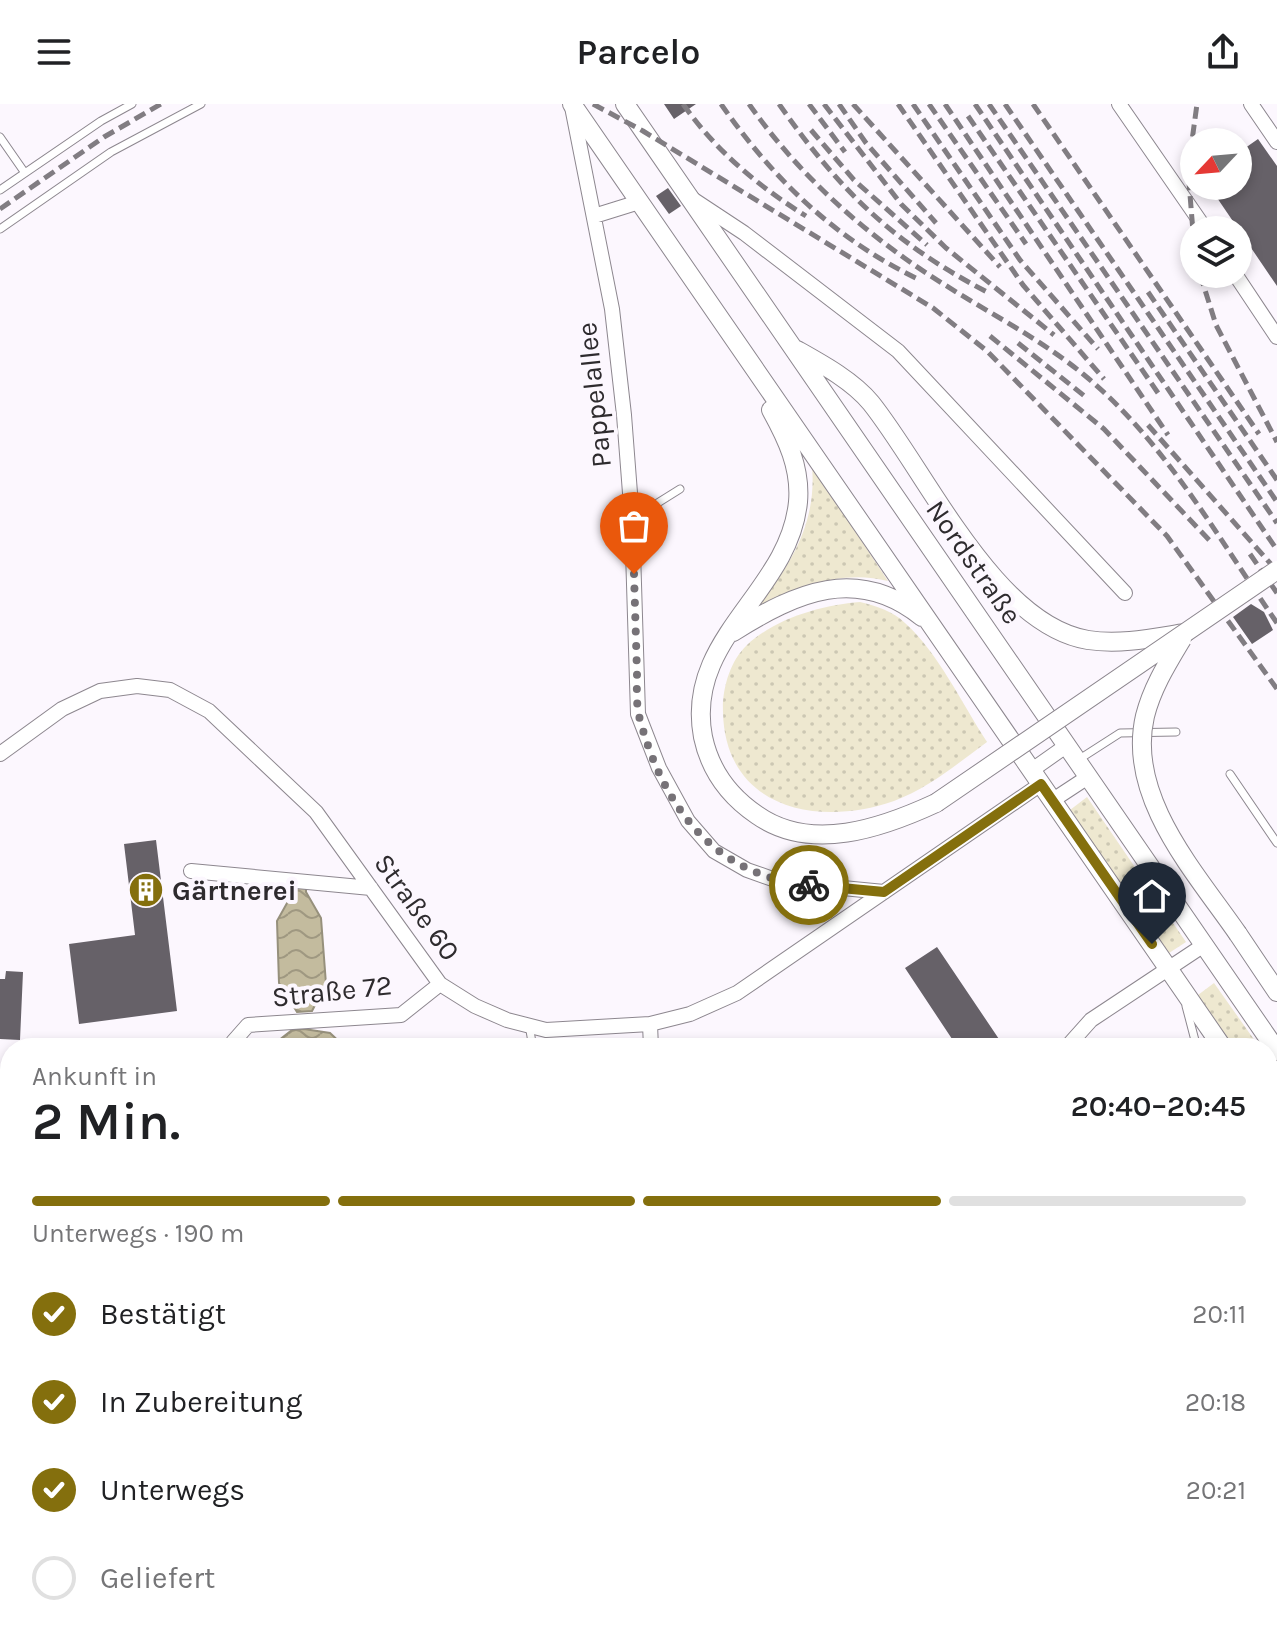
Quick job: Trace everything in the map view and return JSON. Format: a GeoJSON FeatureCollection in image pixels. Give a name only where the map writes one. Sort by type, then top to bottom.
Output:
{"type":"FeatureCollection","features":[{"type":"Feature","properties":{"kind":"street"},"geometry":{"type":"LineString","coordinates":[[572,104],[1216,1038]]}},
{"type":"Feature","properties":{"kind":"street","name":"Pappelallee"},"geometry":{"type":"LineString","coordinates":[[572,104],[612,309],[632,519],[638,714],[659,768],[688,821],[714,851],[781,882],[884,892]]}},
{"type":"Feature","properties":{"kind":"street","name":"Nordstraße"},"geometry":{"type":"LineString","coordinates":[[625,104],[1268,1038]]}},
{"type":"Feature","properties":{"kind":"street"},"geometry":{"type":"LineString","coordinates":[[1119,104],[1196,216]]}},
{"type":"Feature","properties":{"kind":"street"},"geometry":{"type":"LineString","coordinates":[[1251,104],[1277,142]]}},
{"type":"Feature","properties":{"kind":"street"},"geometry":{"type":"LineString","coordinates":[[687,195],[744,233],[898,351],[1125,593]]}},
{"type":"Feature","properties":{"kind":"street"},"geometry":{"type":"LineString","coordinates":[[594,216],[639,202]]}},
{"type":"Feature","properties":{"kind":"street"},"geometry":{"type":"LineString","coordinates":[[1244,288],[1277,337]]}},
{"type":"Feature","properties":{"kind":"street"},"geometry":{"type":"LineString","coordinates":[[734,340],[786,438],[795,462],[798,502],[788,543],[770,576],[707,670],[700,695],[701,723],[707,755],[736,800],[760,818],[783,828],[814,834],[859,832],[936,803],[1277,570]]}},
{"type":"Feature","properties":{"kind":"street"},"geometry":{"type":"LineString","coordinates":[[791,347],[818,362],[869,401],[999,584],[1027,611],[1058,630],[1086,640],[1117,642],[1185,633]]}},
{"type":"Feature","properties":{"kind":"street"},"geometry":{"type":"LineString","coordinates":[[728,635],[798,598],[847,587],[888,595],[935,628]]}},
{"type":"Feature","properties":{"kind":"street"},"geometry":{"type":"LineString","coordinates":[[1185,633],[1154,688],[1144,719],[1143,757],[1152,799],[1175,844],[1277,992]]}},
{"type":"Feature","properties":{"kind":"street","name":"Straße 60"},"geometry":{"type":"LineString","coordinates":[[0,754],[62,709],[100,691],[137,686],[170,690],[209,711],[316,812],[440,984],[475,1006],[507,1020],[546,1030],[650,1024],[690,1014],[737,993],[884,892],[1071,754]]}},
{"type":"Feature","properties":{"kind":"street"},"geometry":{"type":"LineString","coordinates":[[1053,800],[1088,777]]}},
{"type":"Feature","properties":{"kind":"street"},"geometry":{"type":"LineString","coordinates":[[191,871],[371,888]]}},
{"type":"Feature","properties":{"kind":"street"},"geometry":{"type":"LineString","coordinates":[[1075,1038],[1091,1020],[1204,945]]}},
{"type":"Feature","properties":{"kind":"street","name":"Straße 72"},"geometry":{"type":"LineString","coordinates":[[237,1038],[248,1025],[401,1015],[440,984]]}},
{"type":"Feature","properties":{"kind":"street"},"geometry":{"type":"LineString","coordinates":[[650,1024],[651,1038]]}},
{"type":"Feature","properties":{"kind":"lane"},"geometry":{"type":"LineString","coordinates":[[0,190],[132,104]]}},
{"type":"Feature","properties":{"kind":"lane"},"geometry":{"type":"LineString","coordinates":[[0,229],[111,152],[201,104]]}},
{"type":"Feature","properties":{"kind":"lane"},"geometry":{"type":"LineString","coordinates":[[0,137],[25,173]]}},
{"type":"Feature","properties":{"kind":"lane"},"geometry":{"type":"LineString","coordinates":[[632,519],[680,489]]}},
{"type":"Feature","properties":{"kind":"lane"},"geometry":{"type":"LineString","coordinates":[[1071,754],[1120,733],[1176,732]]}},
{"type":"Feature","properties":{"kind":"lane"},"geometry":{"type":"LineString","coordinates":[[1230,774],[1277,843]]}},
{"type":"Feature","properties":{"kind":"lane"},"geometry":{"type":"LineString","coordinates":[[1180,985],[1194,1038]]}},
{"type":"Feature","properties":{"kind":"lane"},"geometry":{"type":"LineString","coordinates":[[529,1025],[531,1038]]}},
{"type":"Feature","properties":{"kind":"shaded area"},"geometry":{"type":"Polygon","coordinates":[[[812,466],[888,581],[854,577],[820,582],[756,608],[780,576],[806,525],[812,466]]]}},
{"type":"Feature","properties":{"kind":"shaded area"},"geometry":{"type":"Polygon","coordinates":[[[860,602],[895,615],[917,635],[939,663],[987,742],[931,782],[894,801],[865,809],[835,812],[807,810],[780,803],[758,789],[740,770],[728,744],[723,703],[732,667],[747,645],[785,620],[830,606],[860,602]]]}},
{"type":"Feature","properties":{"kind":"shaded area"},"geometry":{"type":"Polygon","coordinates":[[[1087,797],[1186,942],[1169,953],[1070,810],[1087,797]]]}},
{"type":"Feature","properties":{"kind":"shaded area"},"geometry":{"type":"Polygon","coordinates":[[[1214,983],[1253,1038],[1227,1038],[1198,995],[1214,983]]]}},
{"type":"Feature","properties":{"kind":"water"},"geometry":{"type":"Polygon","coordinates":[[[291,885],[306,886],[306,892],[321,918],[326,984],[312,1011],[297,1012],[279,983],[277,921],[291,896],[291,885]]]}},
{"type":"Feature","properties":{"kind":"water"},"geometry":{"type":"Polygon","coordinates":[[[292,1030],[330,1033],[335,1038],[282,1038],[292,1030]]]}},
{"type":"Feature","properties":{"kind":"building"},"geometry":{"type":"Polygon","coordinates":[[[664,104],[696,104],[674,119],[664,104]]]}},
{"type":"Feature","properties":{"kind":"building"},"geometry":{"type":"Polygon","coordinates":[[[1258,139],[1277,166],[1277,286],[1252,249],[1252,216],[1229,216],[1219,200],[1252,200],[1252,143],[1258,139]]]}},
{"type":"Feature","properties":{"kind":"building"},"geometry":{"type":"Polygon","coordinates":[[[668,188],[681,206],[669,214],[656,196],[668,188]]]}},
{"type":"Feature","properties":{"kind":"building"},"geometry":{"type":"Polygon","coordinates":[[[1251,604],[1264,612],[1273,630],[1252,644],[1233,617],[1251,604]]]}},
{"type":"Feature","properties":{"kind":"building","name":"Gärtnerei"},"geometry":{"type":"Polygon","coordinates":[[[156,840],[177,1011],[79,1024],[69,944],[135,935],[124,844],[156,840]]]}},
{"type":"Feature","properties":{"kind":"building"},"geometry":{"type":"Polygon","coordinates":[[[937,947],[998,1038],[951,1038],[905,968],[937,947]]]}},
{"type":"Feature","properties":{"kind":"building"},"geometry":{"type":"Polygon","coordinates":[[[6,971],[23,972],[20,1038],[0,1038],[0,979],[5,979],[6,971]]]}},
{"type":"Feature","properties":{"kind":"railway"},"geometry":{"type":"LineString","coordinates":[[0,209],[104,137],[161,104]]}},
{"type":"Feature","properties":{"kind":"railway"},"geometry":{"type":"LineString","coordinates":[[593,104],[643,131],[933,308],[987,351],[1167,536],[1277,689]]}},
{"type":"Feature","properties":{"kind":"railway"},"geometry":{"type":"LineString","coordinates":[[683,104],[709,137],[739,166],[806,216]]}},
{"type":"Feature","properties":{"kind":"railway"},"geometry":{"type":"LineString","coordinates":[[721,104],[762,158],[808,205],[861,246],[920,280]]}},
{"type":"Feature","properties":{"kind":"railway"},"geometry":{"type":"LineString","coordinates":[[749,104],[813,181],[863,226],[917,267],[1050,349],[1112,400],[1188,491],[1277,623]]}},
{"type":"Feature","properties":{"kind":"railway"},"geometry":{"type":"LineString","coordinates":[[779,104],[824,163],[870,212],[923,254],[987,292]]}},
{"type":"Feature","properties":{"kind":"railway"},"geometry":{"type":"LineString","coordinates":[[809,104],[845,152]]}},
{"type":"Feature","properties":{"kind":"railway"},"geometry":{"type":"LineString","coordinates":[[824,104],[901,204],[946,248],[1054,335]]}},
{"type":"Feature","properties":{"kind":"railway"},"geometry":{"type":"LineString","coordinates":[[839,104],[866,143],[936,223]]}},
{"type":"Feature","properties":{"kind":"railway"},"geometry":{"type":"LineString","coordinates":[[853,104],[1000,267]]}},
{"type":"Feature","properties":{"kind":"railway"},"geometry":{"type":"LineString","coordinates":[[898,104],[1023,285],[1104,379]]}},
{"type":"Feature","properties":{"kind":"railway"},"geometry":{"type":"LineString","coordinates":[[913,104],[1020,260],[1098,349]]}},
{"type":"Feature","properties":{"kind":"railway"},"geometry":{"type":"LineString","coordinates":[[929,104],[1026,244]]}},
{"type":"Feature","properties":{"kind":"railway"},"geometry":{"type":"LineString","coordinates":[[945,104],[1168,435]]}},
{"type":"Feature","properties":{"kind":"railway"},"geometry":{"type":"LineString","coordinates":[[975,104],[1277,550]]}},
{"type":"Feature","properties":{"kind":"railway"},"geometry":{"type":"LineString","coordinates":[[989,104],[1277,523]]}},
{"type":"Feature","properties":{"kind":"railway"},"geometry":{"type":"LineString","coordinates":[[1005,104],[1277,502]]}},
{"type":"Feature","properties":{"kind":"railway"},"geometry":{"type":"LineString","coordinates":[[1033,104],[1259,434]]}},
{"type":"Feature","properties":{"kind":"railway"},"geometry":{"type":"LineString","coordinates":[[1192,216],[1188,170],[1197,104]]}},
{"type":"Feature","properties":{"kind":"railway"},"geometry":{"type":"LineString","coordinates":[[968,116],[1158,393]]}},
{"type":"Feature","properties":{"kind":"railway"},"geometry":{"type":"LineString","coordinates":[[811,130],[854,180],[927,245]]}},
{"type":"Feature","properties":{"kind":"railway"},"geometry":{"type":"LineString","coordinates":[[1204,288],[1216,325],[1277,442]]}},
{"type":"Feature","properties":{"kind":"railway"},"geometry":{"type":"LineString","coordinates":[[1148,292],[1277,480]]}},
{"type":"Feature","properties":{"kind":"railway"},"geometry":{"type":"LineString","coordinates":[[990,336],[1104,429],[1212,543]]}},
{"type":"Feature","properties":{"kind":"railway"},"geometry":{"type":"LineString","coordinates":[[1018,343],[1087,398]]}},
{"type":"Feature","properties":{"kind":"railway"},"geometry":{"type":"LineString","coordinates":[[1148,425],[1277,571]]}},
{"type":"Feature","properties":{"kind":"railway"},"geometry":{"type":"LineString","coordinates":[[1250,554],[1277,593]]}},
{"type":"Feature","properties":{"kind":"way so far"},"geometry":{"type":"LineString","coordinates":[[634,574],[638,714],[659,768],[688,821],[714,851],[747,870],[781,882],[809,885]]}},
{"type":"Feature","properties":{"kind":"place","name":"Gärtnerei"},"geometry":{"type":"Point","coordinates":[146,890]}},
{"type":"Feature","properties":{"kind":"route"},"geometry":{"type":"LineString","coordinates":[[809,885],[884,892],[1041,784],[1152,944]]}}]}
